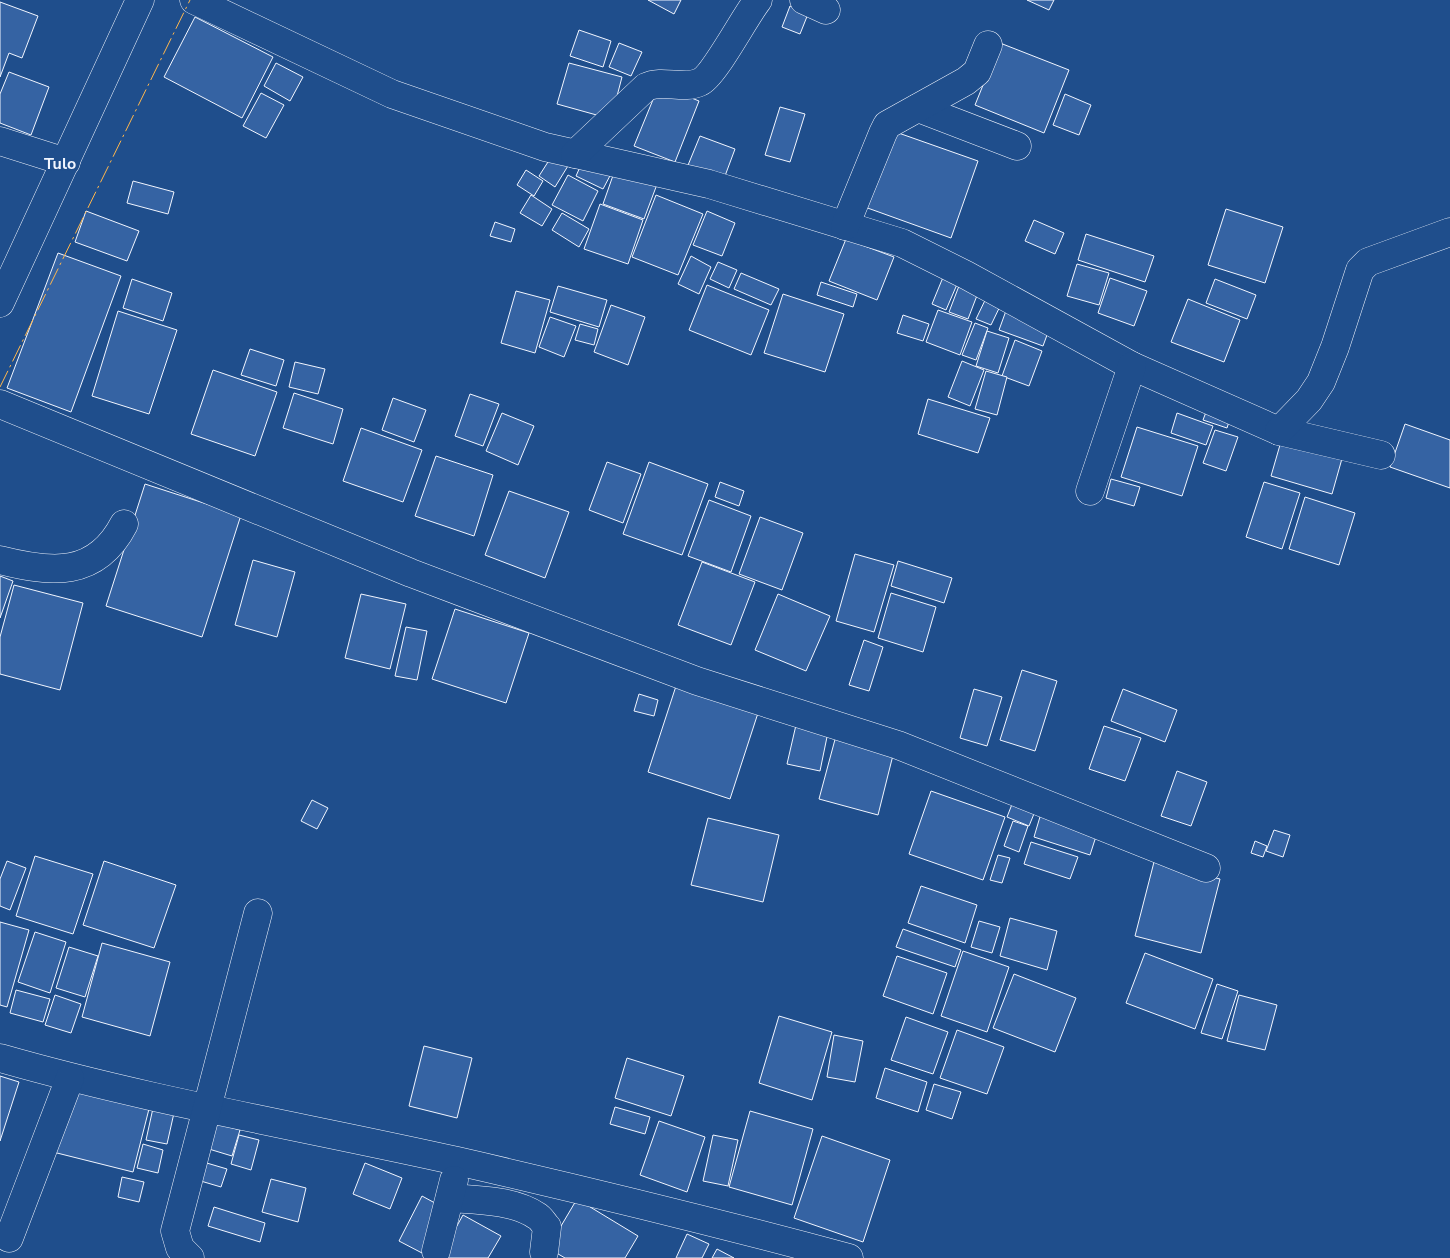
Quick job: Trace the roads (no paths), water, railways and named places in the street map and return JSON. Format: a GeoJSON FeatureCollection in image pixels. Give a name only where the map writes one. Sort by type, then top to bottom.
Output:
{"type":"FeatureCollection","features":[{"type":"Feature","properties":{"kind":"street"},"geometry":{"type":"LineString","coordinates":[[0,303],[140,0]]}},
{"type":"Feature","properties":{"kind":"street"},"geometry":{"type":"LineString","coordinates":[[194,0],[392,94],[545,147],[709,184],[902,244],[966,275],[1132,366],[1279,431],[1381,455]]}},
{"type":"Feature","properties":{"kind":"street"},"geometry":{"type":"LineString","coordinates":[[574,154],[646,87],[655,83],[693,84],[702,82],[758,0]]}},
{"type":"Feature","properties":{"kind":"street"},"geometry":{"type":"LineString","coordinates":[[845,226],[882,132],[887,125],[966,82],[977,72],[988,45]]}},
{"type":"Feature","properties":{"kind":"street"},"geometry":{"type":"LineString","coordinates":[[918,108],[1017,146]]}},
{"type":"Feature","properties":{"kind":"street"},"geometry":{"type":"LineString","coordinates":[[0,141],[66,162]]}},
{"type":"Feature","properties":{"kind":"street"},"geometry":{"type":"LineString","coordinates":[[1279,431],[1309,400],[1321,382],[1335,347],[1360,270],[1368,262],[1450,232]]}},
{"type":"Feature","properties":{"kind":"street"},"geometry":{"type":"LineString","coordinates":[[1090,491],[1132,366]]}},
{"type":"Feature","properties":{"kind":"street"},"geometry":{"type":"LineString","coordinates":[[0,404],[411,573],[697,681],[898,744],[1206,868]]}},
{"type":"Feature","properties":{"kind":"street"},"geometry":{"type":"LineString","coordinates":[[0,560],[31,568],[75,567],[96,558],[106,550],[117,538],[124,524]]}},
{"type":"Feature","properties":{"kind":"street"},"geometry":{"type":"LineString","coordinates":[[190,1258],[180,1248],[175,1231],[258,913]]}},
{"type":"Feature","properties":{"kind":"street"},"geometry":{"type":"LineString","coordinates":[[0,1058],[70,1078],[457,1161],[740,1229],[849,1258]]}},
{"type":"Feature","properties":{"kind":"street"},"geometry":{"type":"LineString","coordinates":[[9,1238],[70,1078]]}},
{"type":"Feature","properties":{"kind":"street"},"geometry":{"type":"LineString","coordinates":[[436,1251],[450,1198],[457,1161]]}},
{"type":"Feature","properties":{"kind":"street"},"geometry":{"type":"LineString","coordinates":[[450,1198],[492,1200],[524,1209],[538,1216],[547,1228],[544,1252]]}},
{"type":"Feature","properties":{"kind":"district","name":"Tulo"},"geometry":{"type":"Point","coordinates":[60,164]}}]}
